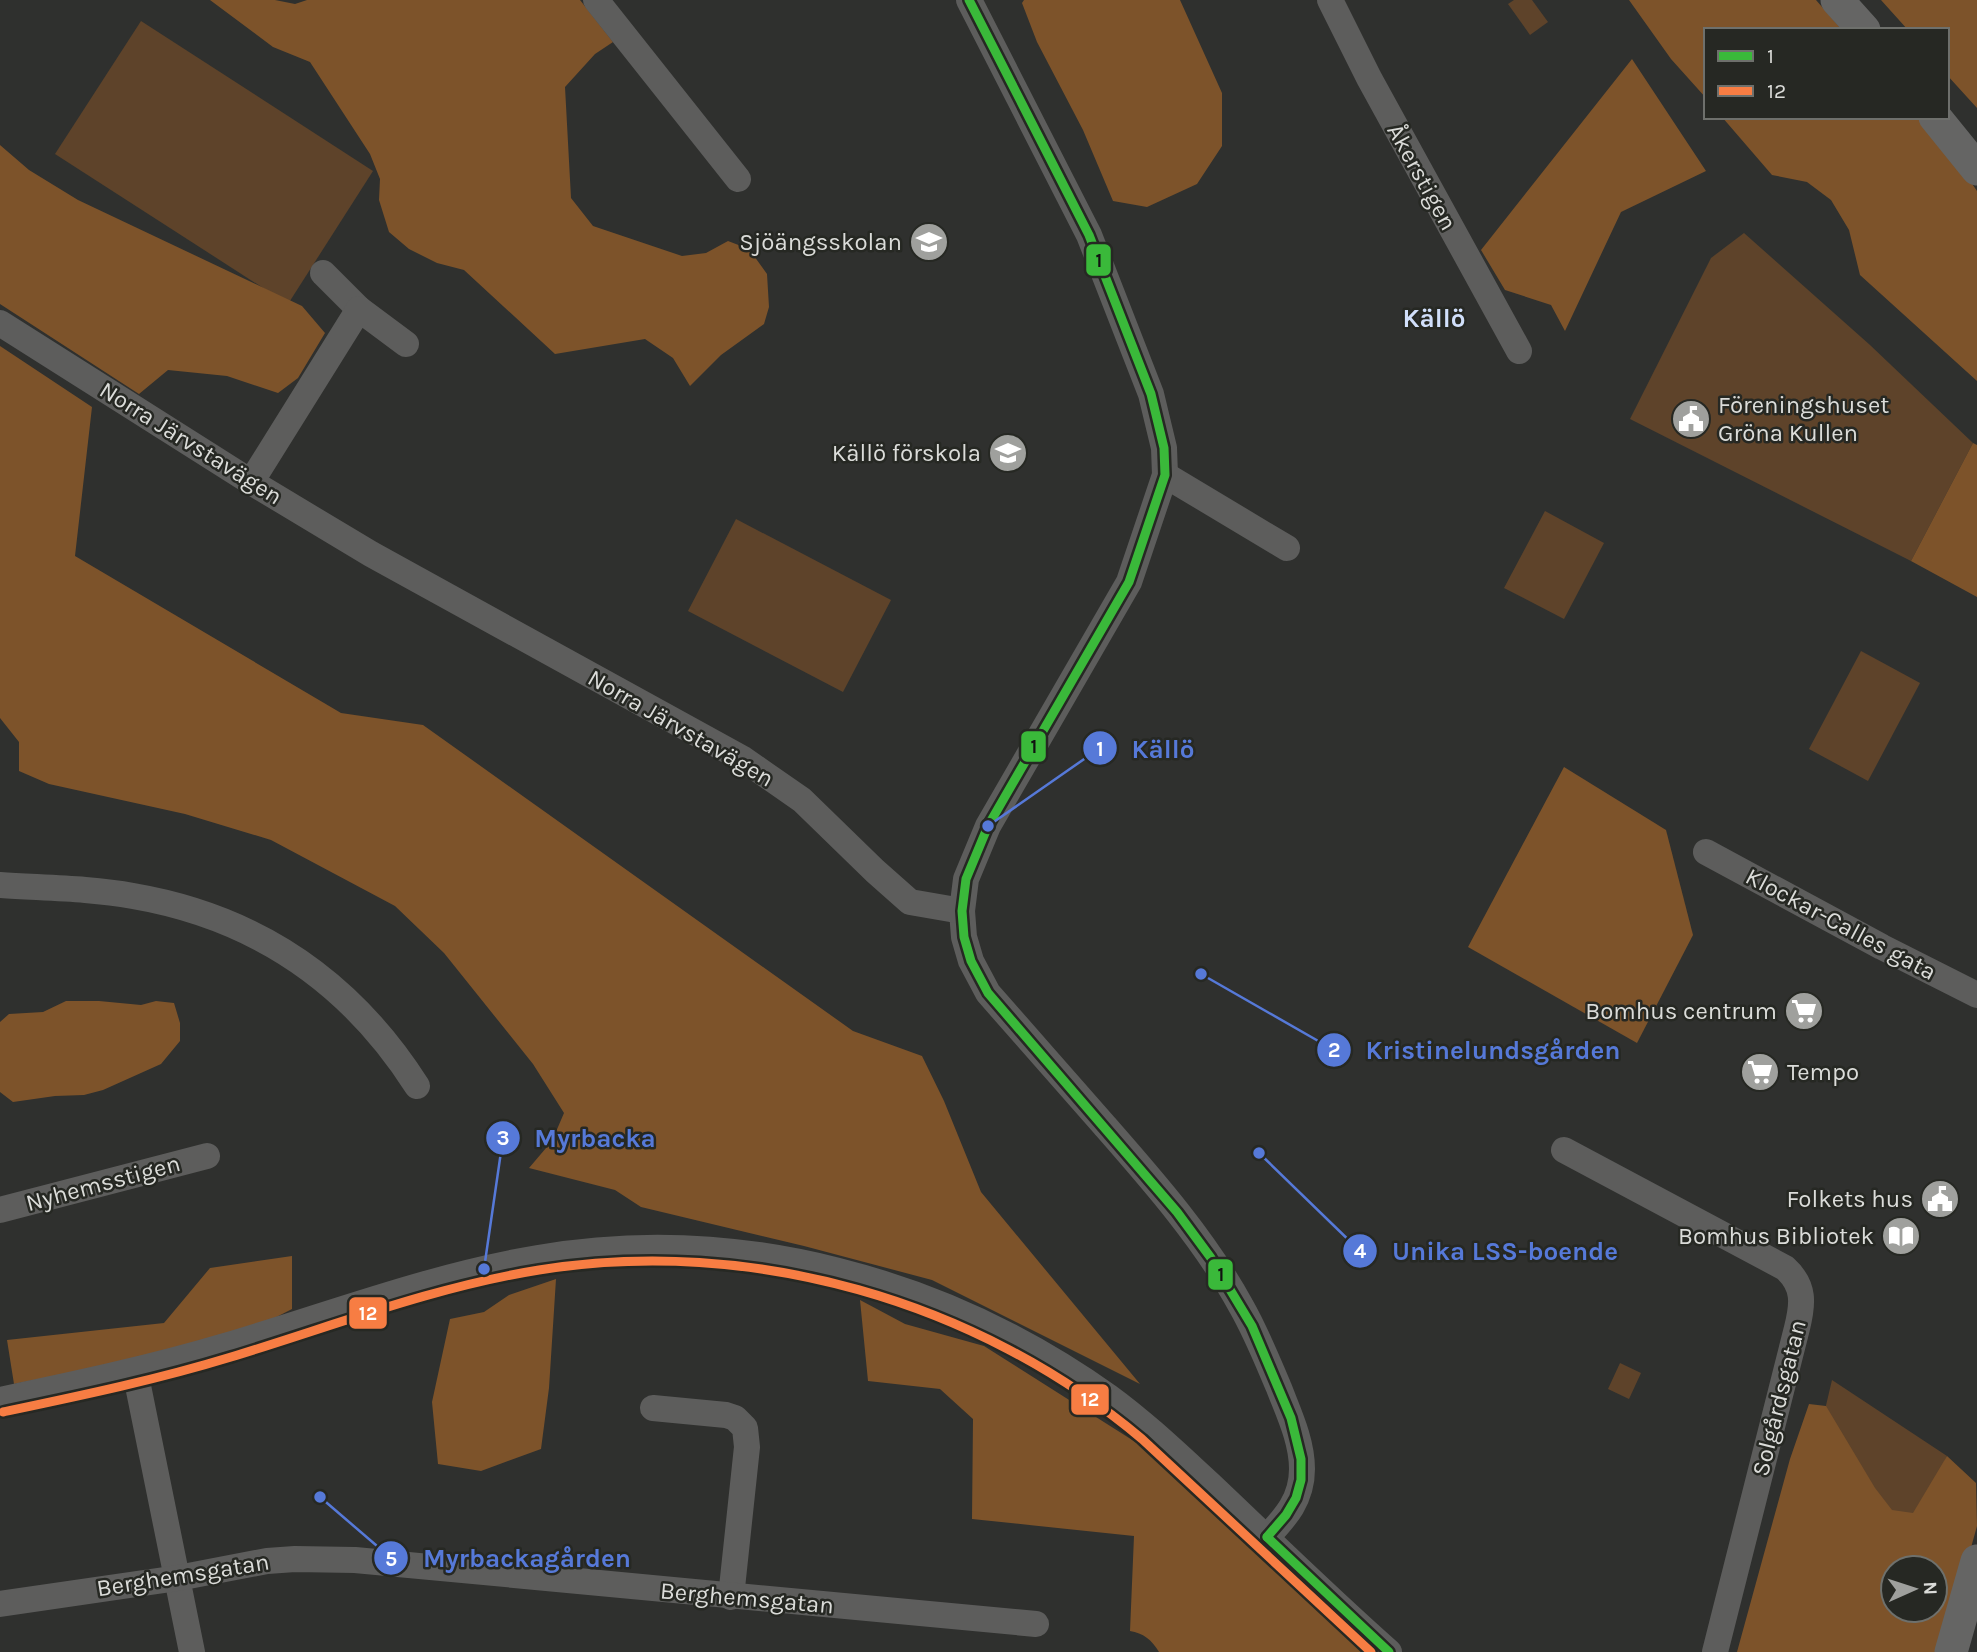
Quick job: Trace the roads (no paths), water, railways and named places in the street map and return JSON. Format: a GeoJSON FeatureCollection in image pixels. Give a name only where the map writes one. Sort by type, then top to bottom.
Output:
{"type":"FeatureCollection","features":[{"type":"Feature","properties":{"kind":"main road"},"geometry":{"type":"LineString","coordinates":[[1837,0],[1862,28]]}},
{"type":"Feature","properties":{"kind":"main road"},"geometry":{"type":"LineString","coordinates":[[1938,119],[1977,169]]}},
{"type":"Feature","properties":{"kind":"main road"},"geometry":{"type":"LineString","coordinates":[[1949,119],[1977,149]]}},
{"type":"Feature","properties":{"kind":"main road"},"geometry":{"type":"LineString","coordinates":[[1951,1652],[1977,1561]]}},
{"type":"Feature","properties":{"kind":"street"},"geometry":{"type":"LineString","coordinates":[[596,0],[738,179]]}},
{"type":"Feature","properties":{"kind":"street"},"geometry":{"type":"LineString","coordinates":[[969,0],[1089,235],[1151,394],[1164,448],[1165,475],[1129,582],[985,833],[966,878],[962,911],[964,937],[971,961],[984,986],[1147,1174],[1203,1246],[1231,1288],[1252,1328],[1290,1417],[1300,1451],[1302,1471],[1296,1501],[1287,1517],[1266,1537]]}},
{"type":"Feature","properties":{"kind":"street","name":"Åkerstigen"},"geometry":{"type":"LineString","coordinates":[[1330,0],[1368,78],[1519,351]]}},
{"type":"Feature","properties":{"kind":"street"},"geometry":{"type":"LineString","coordinates":[[323,273],[359,309],[406,344]]}},
{"type":"Feature","properties":{"kind":"street"},"geometry":{"type":"LineString","coordinates":[[251,482],[359,309]]}},
{"type":"Feature","properties":{"kind":"street","name":"Norra Järvstavägen"},"geometry":{"type":"LineString","coordinates":[[0,323],[251,482],[371,554],[743,759],[802,800],[875,872],[911,902],[962,911]]}},
{"type":"Feature","properties":{"kind":"street"},"geometry":{"type":"LineString","coordinates":[[1165,475],[1287,548]]}},
{"type":"Feature","properties":{"kind":"street","name":"Klockar-Calles gata"},"geometry":{"type":"LineString","coordinates":[[1706,852],[1977,995]]}},
{"type":"Feature","properties":{"kind":"street"},"geometry":{"type":"LineString","coordinates":[[0,885],[129,895],[184,907],[236,927],[283,952],[319,975],[342,994],[389,1044],[417,1086]]}},
{"type":"Feature","properties":{"kind":"street","name":"Solgårdsgatan"},"geometry":{"type":"LineString","coordinates":[[1564,1150],[1785,1268],[1800,1289],[1802,1308],[1715,1652]]}},
{"type":"Feature","properties":{"kind":"street","name":"Nyhemsstigen"},"geometry":{"type":"LineString","coordinates":[[0,1210],[207,1156]]}},
{"type":"Feature","properties":{"kind":"street"},"geometry":{"type":"LineString","coordinates":[[0,1400],[135,1371],[412,1288],[538,1258],[582,1252],[706,1249],[789,1259],[854,1275],[972,1317],[1054,1360],[1112,1399],[1163,1441],[1389,1652]]}},
{"type":"Feature","properties":{"kind":"street"},"geometry":{"type":"LineString","coordinates":[[135,1371],[192,1652]]}},
{"type":"Feature","properties":{"kind":"street"},"geometry":{"type":"LineString","coordinates":[[653,1408],[726,1415],[736,1418],[746,1428],[747,1447],[731,1597]]}},
{"type":"Feature","properties":{"kind":"street","name":"Berghemsgatan"},"geometry":{"type":"LineString","coordinates":[[0,1604],[267,1561],[355,1560],[1036,1624]]}},
{"type":"Feature","properties":{"kind":"place","name":"Sjöängsskolan"},"geometry":{"type":"Point","coordinates":[929,242]}},
{"type":"Feature","properties":{"kind":"place","name":"Föreningshuset Gröna Kullen"},"geometry":{"type":"Point","coordinates":[1691,419]}},
{"type":"Feature","properties":{"kind":"place","name":"Källö förskola"},"geometry":{"type":"Point","coordinates":[1008,453]}},
{"type":"Feature","properties":{"kind":"place","name":"Källö"},"geometry":{"type":"Point","coordinates":[988,826]}},
{"type":"Feature","properties":{"kind":"place","name":"Kristinelundsgården"},"geometry":{"type":"Point","coordinates":[1201,974]}},
{"type":"Feature","properties":{"kind":"place","name":"Bomhus centrum"},"geometry":{"type":"Point","coordinates":[1804,1011]}},
{"type":"Feature","properties":{"kind":"place","name":"Tempo"},"geometry":{"type":"Point","coordinates":[1760,1072]}},
{"type":"Feature","properties":{"kind":"place","name":"Unika LSS-boende"},"geometry":{"type":"Point","coordinates":[1259,1153]}},
{"type":"Feature","properties":{"kind":"place","name":"Folkets hus"},"geometry":{"type":"Point","coordinates":[1940,1199]}},
{"type":"Feature","properties":{"kind":"place","name":"Bomhus Bibliotek"},"geometry":{"type":"Point","coordinates":[1901,1236]}},
{"type":"Feature","properties":{"kind":"place","name":"Myrbacka"},"geometry":{"type":"Point","coordinates":[484,1269]}},
{"type":"Feature","properties":{"kind":"place","name":"Myrbackagården"},"geometry":{"type":"Point","coordinates":[320,1497]}},
{"type":"Feature","properties":{"kind":"district","name":"Källö"},"geometry":{"type":"Point","coordinates":[1434,318]}}]}
